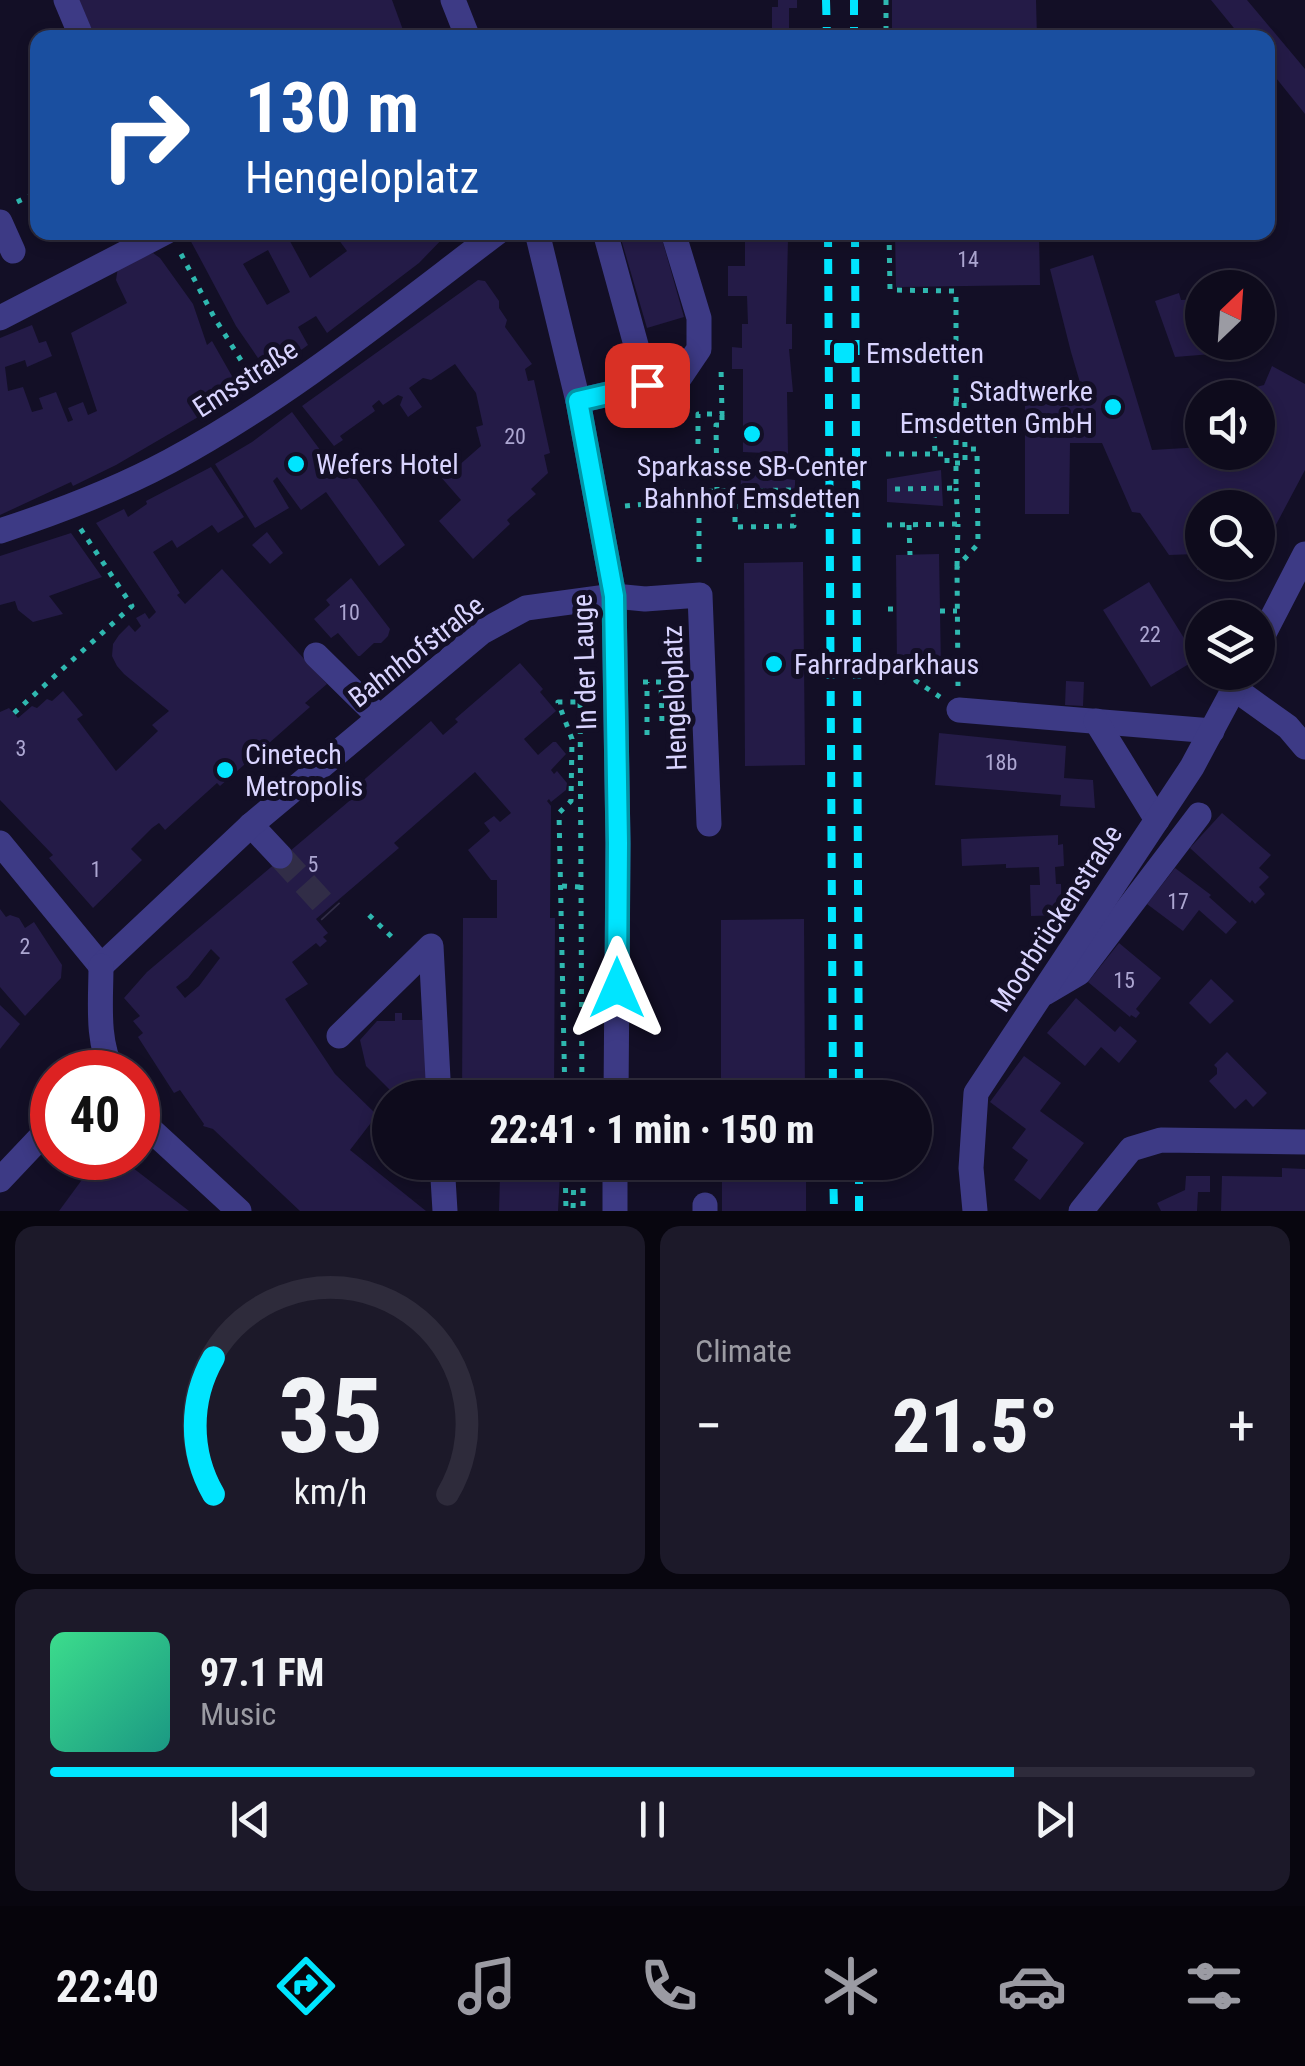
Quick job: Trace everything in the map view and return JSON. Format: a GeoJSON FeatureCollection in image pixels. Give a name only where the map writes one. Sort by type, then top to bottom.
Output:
{"type":"FeatureCollection","features":[{"type":"Feature","properties":{"kind":"street"},"geometry":{"type":"LineString","coordinates":[[66,0],[79,30]]}},
{"type":"Feature","properties":{"kind":"street"},"geometry":{"type":"LineString","coordinates":[[454,0],[465,30]]}},
{"type":"Feature","properties":{"kind":"street"},"geometry":{"type":"LineString","coordinates":[[0,222],[13,251]]}},
{"type":"Feature","properties":{"kind":"street","name":"Emsstraße"},"geometry":{"type":"LineString","coordinates":[[0,531],[67,508],[170,462],[268,402],[487,240]]}},
{"type":"Feature","properties":{"kind":"street","name":"In der Lauge"},"geometry":{"type":"LineString","coordinates":[[539,240],[578,401],[614,596],[616,1080]]}},
{"type":"Feature","properties":{"kind":"street"},"geometry":{"type":"LineString","coordinates":[[607,240],[647,385]]}},
{"type":"Feature","properties":{"kind":"street"},"geometry":{"type":"LineString","coordinates":[[578,401],[680,377],[699,349],[698,318],[675,240]]}},
{"type":"Feature","properties":{"kind":"street"},"geometry":{"type":"LineString","coordinates":[[0,318],[172,241]]}},
{"type":"Feature","properties":{"kind":"street"},"geometry":{"type":"LineString","coordinates":[[1275,612],[1305,554]]}},
{"type":"Feature","properties":{"kind":"street","name":"Hengeloplatz"},"geometry":{"type":"LineString","coordinates":[[614,596],[700,595],[709,824]]}},
{"type":"Feature","properties":{"kind":"street","name":"Bahnhofstraße"},"geometry":{"type":"LineString","coordinates":[[101,966],[251,825],[482,632],[526,608],[614,596]]}},
{"type":"Feature","properties":{"kind":"street"},"geometry":{"type":"LineString","coordinates":[[316,655],[379,717]]}},
{"type":"Feature","properties":{"kind":"street","name":"Moorbrückenstraße"},"geometry":{"type":"LineString","coordinates":[[975,1211],[971,1168],[976,1093],[1157,820],[1234,690]]}},
{"type":"Feature","properties":{"kind":"street"},"geometry":{"type":"LineString","coordinates":[[1249,690],[1305,747]]}},
{"type":"Feature","properties":{"kind":"street"},"geometry":{"type":"LineString","coordinates":[[959,710],[1212,731]]}},
{"type":"Feature","properties":{"kind":"street"},"geometry":{"type":"LineString","coordinates":[[1096,721],[1157,820]]}},
{"type":"Feature","properties":{"kind":"street"},"geometry":{"type":"LineString","coordinates":[[1041,995],[1080,973],[1199,814]]}},
{"type":"Feature","properties":{"kind":"street"},"geometry":{"type":"LineString","coordinates":[[251,825],[280,856]]}},
{"type":"Feature","properties":{"kind":"street"},"geometry":{"type":"LineString","coordinates":[[0,842],[101,966],[104,1050]]}},
{"type":"Feature","properties":{"kind":"street"},"geometry":{"type":"LineString","coordinates":[[339,1036],[431,946],[438,1080]]}},
{"type":"Feature","properties":{"kind":"street"},"geometry":{"type":"LineString","coordinates":[[160,1137],[239,1211]]}},
{"type":"Feature","properties":{"kind":"street"},"geometry":{"type":"LineString","coordinates":[[1080,1211],[1131,1149],[1146,1144],[1161,1140],[1305,1142]]}},
{"type":"Feature","properties":{"kind":"street"},"geometry":{"type":"LineString","coordinates":[[0,1180],[30,1148]]}},
{"type":"Feature","properties":{"kind":"street"},"geometry":{"type":"LineString","coordinates":[[443,1180],[444,1211]]}},
{"type":"Feature","properties":{"kind":"street"},"geometry":{"type":"LineString","coordinates":[[615,1180],[615,1211]]}},
{"type":"Feature","properties":{"kind":"path"},"geometry":{"type":"LineString","coordinates":[[886,0],[886,30]]}},
{"type":"Feature","properties":{"kind":"path"},"geometry":{"type":"LineString","coordinates":[[889,240],[887,290],[955,289],[959,710]]}},
{"type":"Feature","properties":{"kind":"path"},"geometry":{"type":"LineString","coordinates":[[172,241],[268,402]]}},
{"type":"Feature","properties":{"kind":"path"},"geometry":{"type":"LineString","coordinates":[[886,454],[947,454],[947,463],[965,463],[964,400],[954,399]]}},
{"type":"Feature","properties":{"kind":"path"},"geometry":{"type":"LineString","coordinates":[[717,492],[716,425],[722,424],[722,414]]}},
{"type":"Feature","properties":{"kind":"path"},"geometry":{"type":"LineString","coordinates":[[934,433],[934,454]]}},
{"type":"Feature","properties":{"kind":"path"},"geometry":{"type":"LineString","coordinates":[[957,567],[978,544],[978,449],[965,449]]}},
{"type":"Feature","properties":{"kind":"path"},"geometry":{"type":"LineString","coordinates":[[894,488],[956,488]]}},
{"type":"Feature","properties":{"kind":"path"},"geometry":{"type":"LineString","coordinates":[[600,508],[647,504],[652,492],[794,490]]}},
{"type":"Feature","properties":{"kind":"path"},"geometry":{"type":"LineString","coordinates":[[735,491],[735,527],[803,525]]}},
{"type":"Feature","properties":{"kind":"path"},"geometry":{"type":"LineString","coordinates":[[698,492],[700,595]]}},
{"type":"Feature","properties":{"kind":"path"},"geometry":{"type":"LineString","coordinates":[[14,713],[132,606],[67,508]]}},
{"type":"Feature","properties":{"kind":"path"},"geometry":{"type":"LineString","coordinates":[[794,514],[794,526]]}},
{"type":"Feature","properties":{"kind":"path"},"geometry":{"type":"LineString","coordinates":[[891,523],[958,524]]}},
{"type":"Feature","properties":{"kind":"path"},"geometry":{"type":"LineString","coordinates":[[909,525],[910,555]]}},
{"type":"Feature","properties":{"kind":"path"},"geometry":{"type":"LineString","coordinates":[[888,609],[896,609]]}},
{"type":"Feature","properties":{"kind":"path"},"geometry":{"type":"LineString","coordinates":[[940,611],[958,611]]}},
{"type":"Feature","properties":{"kind":"path"},"geometry":{"type":"LineString","coordinates":[[909,668],[916,680],[959,710]]}},
{"type":"Feature","properties":{"kind":"path"},"geometry":{"type":"LineString","coordinates":[[647,682],[661,682],[662,723]]}},
{"type":"Feature","properties":{"kind":"path"},"geometry":{"type":"LineString","coordinates":[[564,1080],[560,812],[571,801],[572,739],[558,702],[580,702],[582,1080]]}},
{"type":"Feature","properties":{"kind":"path"},"geometry":{"type":"LineString","coordinates":[[571,801],[580,805]]}},
{"type":"Feature","properties":{"kind":"path"},"geometry":{"type":"LineString","coordinates":[[562,886],[581,887]]}},
{"type":"Feature","properties":{"kind":"path"},"geometry":{"type":"LineString","coordinates":[[370,915],[399,944]]}},
{"type":"Feature","properties":{"kind":"path"},"geometry":{"type":"LineString","coordinates":[[566,1180],[570,1211]]}},
{"type":"Feature","properties":{"kind":"path"},"geometry":{"type":"LineString","coordinates":[[583,1180],[583,1211]]}},
{"type":"Feature","properties":{"kind":"building"},"geometry":{"type":"Polygon","coordinates":[[[79,0],[392,0],[403,30],[92,30],[79,0]]]}},
{"type":"Feature","properties":{"kind":"building"},"geometry":{"type":"Polygon","coordinates":[[[778,0],[797,0],[797,8],[789,8],[789,30],[772,30],[772,7],[778,7],[778,0]]]}},
{"type":"Feature","properties":{"kind":"building"},"geometry":{"type":"Polygon","coordinates":[[[892,0],[1036,0],[1037,30],[892,30],[892,0]]]}},
{"type":"Feature","properties":{"kind":"building"},"geometry":{"type":"Polygon","coordinates":[[[1211,0],[1247,0],[1272,30],[1235,30],[1211,0]]]}},
{"type":"Feature","properties":{"kind":"building"},"geometry":{"type":"Polygon","coordinates":[[[1275,33],[1305,69],[1305,114],[1275,77],[1275,33]]]}},
{"type":"Feature","properties":{"kind":"building"},"geometry":{"type":"Polygon","coordinates":[[[190,240],[289,240],[310,278],[347,251],[339,240],[441,240],[419,263],[327,333],[316,316],[298,327],[308,345],[269,374],[236,326],[190,240]],[[268,250],[243,264],[267,305],[290,292],[268,250]]]}},
{"type":"Feature","properties":{"kind":"building"},"geometry":{"type":"Polygon","coordinates":[[[621,240],[662,240],[684,317],[647,328],[621,240]]]}},
{"type":"Feature","properties":{"kind":"building"},"geometry":{"type":"Polygon","coordinates":[[[741,240],[788,240],[786,324],[792,324],[789,349],[793,392],[787,392],[788,454],[743,452],[743,369],[732,369],[732,347],[742,348],[742,324],[748,324],[747,296],[728,296],[728,266],[745,266],[745,242],[741,240]]]}},
{"type":"Feature","properties":{"kind":"building"},"geometry":{"type":"Polygon","coordinates":[[[895,240],[1039,240],[1040,285],[896,287],[895,240]]]}},
{"type":"Feature","properties":{"kind":"building"},"geometry":{"type":"Polygon","coordinates":[[[153,253],[193,304],[207,345],[212,341],[241,392],[116,465],[0,515],[0,338],[32,325],[39,343],[46,341],[52,356],[27,367],[25,360],[5,367],[8,391],[23,387],[32,412],[43,409],[39,398],[56,392],[68,422],[73,420],[68,408],[83,402],[88,415],[97,411],[71,333],[127,303],[116,280],[118,267],[153,253]]]}},
{"type":"Feature","properties":{"kind":"building","name":"Stadtwerke Emsdetten GmbH"},"geometry":{"type":"Polygon","coordinates":[[[1093,255],[1152,450],[1185,448],[1185,470],[1275,470],[1275,380],[1266,380],[1272,366],[1305,384],[1305,470],[1275,527],[1275,490],[1185,490],[1185,554],[1169,555],[1140,513],[1132,512],[1102,443],[1070,443],[1069,514],[1025,514],[1025,395],[1084,396],[1050,269],[1093,255]]]}},
{"type":"Feature","properties":{"kind":"building"},"geometry":{"type":"Polygon","coordinates":[[[478,280],[485,281],[499,301],[507,320],[505,327],[532,364],[525,369],[528,381],[534,380],[550,453],[544,455],[548,473],[531,489],[536,494],[473,559],[439,521],[461,500],[440,476],[481,446],[476,427],[483,425],[476,393],[455,364],[431,380],[423,378],[409,388],[422,407],[408,417],[400,405],[403,397],[398,395],[383,405],[379,400],[372,406],[375,411],[340,436],[343,440],[334,446],[302,406],[478,280]]]}},
{"type":"Feature","properties":{"kind":"building"},"geometry":{"type":"Polygon","coordinates":[[[1179,293],[1181,300],[1185,300],[1185,356],[1175,357],[1155,301],[1179,293]]]}},
{"type":"Feature","properties":{"kind":"building"},"geometry":{"type":"Polygon","coordinates":[[[292,412],[329,462],[339,455],[405,545],[379,566],[326,492],[301,510],[277,477],[273,481],[289,508],[255,528],[215,464],[292,412]]]}},
{"type":"Feature","properties":{"kind":"building"},"geometry":{"type":"Polygon","coordinates":[[[211,467],[244,517],[218,533],[212,525],[177,548],[172,540],[153,552],[185,604],[222,569],[327,684],[305,703],[310,707],[220,786],[217,783],[165,830],[159,823],[152,828],[131,849],[142,860],[93,908],[49,858],[53,855],[0,800],[0,712],[9,708],[18,718],[32,706],[37,708],[47,699],[52,701],[63,691],[83,715],[77,719],[116,771],[158,731],[152,725],[169,711],[124,674],[112,656],[119,635],[129,625],[135,632],[141,626],[136,618],[145,613],[149,619],[156,612],[96,523],[124,509],[128,517],[146,501],[211,467]]]}},
{"type":"Feature","properties":{"kind":"building"},"geometry":{"type":"Polygon","coordinates":[[[941,470],[943,506],[887,502],[887,479],[941,470]]]}},
{"type":"Feature","properties":{"kind":"building"},"geometry":{"type":"Polygon","coordinates":[[[741,473],[795,480],[795,504],[740,509],[741,473]]]}},
{"type":"Feature","properties":{"kind":"building"},"geometry":{"type":"Polygon","coordinates":[[[267,532],[283,553],[270,564],[252,545],[267,532]]]}},
{"type":"Feature","properties":{"kind":"building"},"geometry":{"type":"Polygon","coordinates":[[[71,533],[102,577],[49,596],[63,614],[33,622],[18,610],[15,601],[0,605],[0,556],[71,533]]]}},
{"type":"Feature","properties":{"kind":"building","name":"Fahrradparkhaus"},"geometry":{"type":"Polygon","coordinates":[[[939,554],[941,668],[897,668],[896,555],[939,554]]]}},
{"type":"Feature","properties":{"kind":"building","name":"Fahrradparkhaus"},"geometry":{"type":"Polygon","coordinates":[[[803,562],[805,765],[745,766],[744,563],[803,562]]]}},
{"type":"Feature","properties":{"kind":"building"},"geometry":{"type":"Polygon","coordinates":[[[351,578],[390,629],[381,643],[374,643],[360,656],[338,633],[331,638],[314,619],[330,605],[326,600],[351,578]]]}},
{"type":"Feature","properties":{"kind":"building"},"geometry":{"type":"Polygon","coordinates":[[[1149,582],[1185,640],[1185,666],[1151,687],[1103,610],[1149,582]]]}},
{"type":"Feature","properties":{"kind":"building"},"geometry":{"type":"Polygon","coordinates":[[[520,663],[556,711],[524,739],[538,755],[553,742],[566,754],[551,770],[554,774],[557,771],[567,783],[566,790],[547,801],[551,806],[550,918],[555,918],[554,1080],[462,1080],[463,918],[497,918],[497,880],[491,880],[468,850],[490,831],[484,823],[494,816],[500,822],[511,813],[475,772],[394,843],[399,848],[316,919],[328,933],[323,937],[327,941],[320,947],[316,943],[292,962],[308,984],[285,999],[335,1074],[372,1110],[372,1121],[350,1150],[372,1168],[372,1180],[387,1180],[426,1211],[300,1211],[213,1129],[203,1126],[180,1090],[174,1093],[160,1071],[160,1050],[146,1050],[138,1037],[143,1033],[133,1021],[140,1016],[124,998],[147,972],[354,797],[350,792],[431,721],[443,735],[458,722],[455,719],[520,663]],[[211,949],[176,987],[185,998],[220,958],[211,949]]]}},
{"type":"Feature","properties":{"kind":"building"},"geometry":{"type":"Polygon","coordinates":[[[1066,681],[1084,682],[1083,706],[1065,705],[1066,681]]]}},
{"type":"Feature","properties":{"kind":"building"},"geometry":{"type":"Polygon","coordinates":[[[939,733],[1066,746],[1064,778],[1093,780],[1095,808],[1060,806],[1061,795],[935,785],[939,733]]]}},
{"type":"Feature","properties":{"kind":"building"},"geometry":{"type":"Polygon","coordinates":[[[1222,813],[1271,855],[1259,868],[1269,877],[1259,887],[1265,894],[1255,904],[1190,848],[1222,813]]]}},
{"type":"Feature","properties":{"kind":"building"},"geometry":{"type":"Polygon","coordinates":[[[1058,835],[1058,845],[1063,844],[1064,866],[1055,867],[1056,884],[1061,884],[1062,915],[1031,916],[1030,885],[1040,885],[1039,867],[962,866],[961,839],[1058,835]]]}},
{"type":"Feature","properties":{"kind":"building"},"geometry":{"type":"Polygon","coordinates":[[[1175,868],[1211,895],[1237,922],[1226,934],[1199,910],[1183,931],[1147,904],[1175,868]]]}},
{"type":"Feature","properties":{"kind":"building"},"geometry":{"type":"Polygon","coordinates":[[[0,909],[6,917],[19,918],[25,928],[34,922],[62,965],[61,978],[25,1016],[0,987],[0,909]]]}},
{"type":"Feature","properties":{"kind":"building"},"geometry":{"type":"Polygon","coordinates":[[[804,919],[805,1080],[721,1080],[721,920],[804,919]]]}},
{"type":"Feature","properties":{"kind":"building"},"geometry":{"type":"Polygon","coordinates":[[[1119,943],[1161,978],[1136,1009],[1140,1013],[1136,1018],[1088,982],[1119,943]]]}},
{"type":"Feature","properties":{"kind":"building"},"geometry":{"type":"Polygon","coordinates":[[[1211,979],[1234,1001],[1210,1024],[1189,1003],[1211,979]]]}},
{"type":"Feature","properties":{"kind":"building"},"geometry":{"type":"Polygon","coordinates":[[[1076,998],[1115,1032],[1120,1026],[1137,1041],[1119,1063],[1101,1047],[1085,1066],[1047,1033],[1076,998]]]}},
{"type":"Feature","properties":{"kind":"building"},"geometry":{"type":"Polygon","coordinates":[[[0,1005],[20,1024],[0,1049],[0,1005]]]}},
{"type":"Feature","properties":{"kind":"building"},"geometry":{"type":"Polygon","coordinates":[[[395,1013],[402,1013],[402,1020],[423,1020],[428,1080],[380,1080],[366,1066],[360,1040],[377,1021],[395,1021],[395,1013]]]}},
{"type":"Feature","properties":{"kind":"building"},"geometry":{"type":"Polygon","coordinates":[[[1227,1052],[1267,1093],[1253,1107],[1246,1099],[1235,1109],[1209,1081],[1217,1074],[1214,1065],[1227,1052]]]}},
{"type":"Feature","properties":{"kind":"building"},"geometry":{"type":"Polygon","coordinates":[[[1024,1056],[1061,1083],[1040,1111],[1084,1143],[1040,1200],[1014,1180],[1028,1160],[1012,1148],[1026,1129],[990,1102],[1024,1056]]]}},
{"type":"Feature","properties":{"kind":"building"},"geometry":{"type":"Polygon","coordinates":[[[1282,1168],[1305,1169],[1305,1211],[1221,1211],[1222,1176],[1282,1177],[1282,1168]]]}},
{"type":"Feature","properties":{"kind":"building"},"geometry":{"type":"Polygon","coordinates":[[[1186,1176],[1210,1176],[1210,1192],[1198,1192],[1197,1211],[1161,1211],[1157,1203],[1185,1190],[1186,1176]]]}},
{"type":"Feature","properties":{"kind":"building"},"geometry":{"type":"Polygon","coordinates":[[[82,1180],[149,1180],[189,1211],[59,1211],[82,1180]]]}},
{"type":"Feature","properties":{"kind":"building"},"geometry":{"type":"Polygon","coordinates":[[[500,1180],[560,1180],[558,1211],[499,1211],[500,1180]]]}},
{"type":"Feature","properties":{"kind":"building"},"geometry":{"type":"Polygon","coordinates":[[[722,1180],[806,1180],[806,1211],[722,1211],[722,1180]]]}},
{"type":"Feature","properties":{"kind":"tunnel"},"geometry":{"type":"LineString","coordinates":[[280,856],[331,912]]}},
{"type":"Feature","properties":{"kind":"railway"},"geometry":{"type":"LineString","coordinates":[[826,0],[827,30]]}},
{"type":"Feature","properties":{"kind":"railway"},"geometry":{"type":"LineString","coordinates":[[854,0],[854,30]]}},
{"type":"Feature","properties":{"kind":"railway"},"geometry":{"type":"LineString","coordinates":[[828,240],[833,1080]]}},
{"type":"Feature","properties":{"kind":"railway"},"geometry":{"type":"LineString","coordinates":[[855,240],[859,1080]]}},
{"type":"Feature","properties":{"kind":"railway"},"geometry":{"type":"LineString","coordinates":[[833,1180],[834,1211]]}},
{"type":"Feature","properties":{"kind":"railway"},"geometry":{"type":"LineString","coordinates":[[859,1180],[859,1211]]}},
{"type":"Feature","properties":{"kind":"place","name":"Emsdetten"},"geometry":{"type":"Point","coordinates":[844,353]}},
{"type":"Feature","properties":{"kind":"place","name":"Stadtwerke Emsdetten GmbH"},"geometry":{"type":"Point","coordinates":[1113,407]}},
{"type":"Feature","properties":{"kind":"place","name":"Sparkasse SB-Center Bahnhof Emsdetten"},"geometry":{"type":"Point","coordinates":[752,434]}},
{"type":"Feature","properties":{"kind":"place","name":"Wefers Hotel"},"geometry":{"type":"Point","coordinates":[296,464]}},
{"type":"Feature","properties":{"kind":"place","name":"Fahrradparkhaus"},"geometry":{"type":"Point","coordinates":[774,664]}},
{"type":"Feature","properties":{"kind":"place","name":"Cinetech Metropolis"},"geometry":{"type":"Point","coordinates":[225,770]}},
{"type":"Feature","properties":{"kind":"route"},"geometry":{"type":"LineString","coordinates":[[617,988],[614,596],[578,401],[647,385]]}}]}
